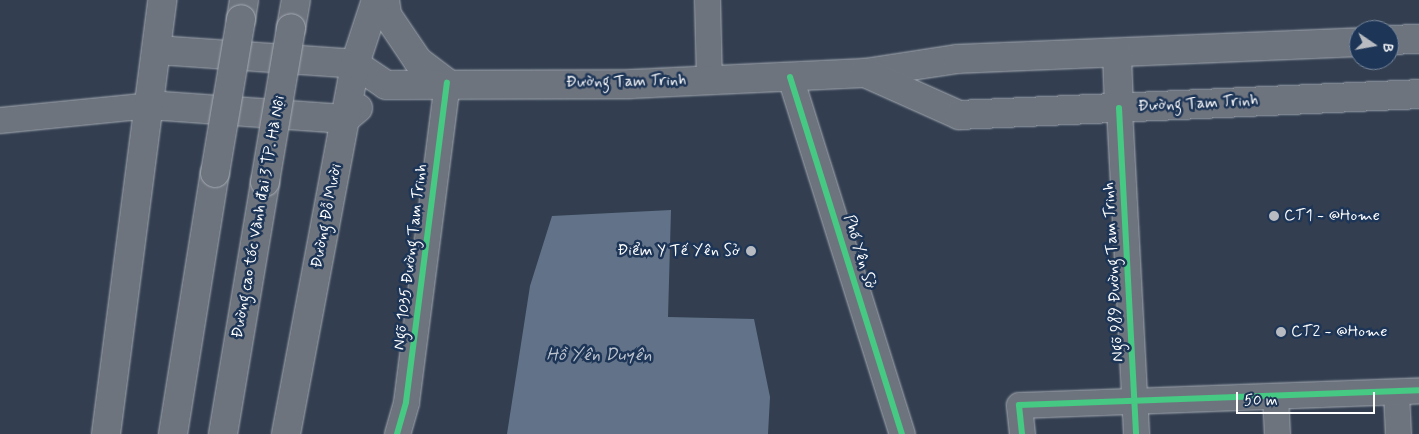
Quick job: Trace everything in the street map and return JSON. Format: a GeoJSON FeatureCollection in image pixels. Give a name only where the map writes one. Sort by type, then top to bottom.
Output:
{"type":"FeatureCollection","features":[{"type":"Feature","properties":{"kind":"main road"},"geometry":{"type":"LineString","coordinates":[[106,434],[150,105],[162,0]]}},
{"type":"Feature","properties":{"kind":"main road","name":"Đường cao tốc Vành đai 3 TP. Hà Nội"},"geometry":{"type":"LineString","coordinates":[[223,434],[296,0]]}},
{"type":"Feature","properties":{"kind":"main road","name":"Đường Đỗ Mười"},"geometry":{"type":"LineString","coordinates":[[286,434],[356,64],[376,0]]}},
{"type":"Feature","properties":{"kind":"main road"},"geometry":{"type":"LineString","coordinates":[[385,0],[387,15],[418,61],[447,83]]}},
{"type":"Feature","properties":{"kind":"main road"},"geometry":{"type":"LineString","coordinates":[[173,434],[242,10]]}},
{"type":"Feature","properties":{"kind":"main road"},"geometry":{"type":"LineString","coordinates":[[1399,39],[1419,38]]}},
{"type":"Feature","properties":{"kind":"main road","name":"Đường Tam Trinh"},"geometry":{"type":"LineString","coordinates":[[386,85],[447,83],[631,84],[790,77],[865,72],[958,59],[1117,54],[1349,42]]}},
{"type":"Feature","properties":{"kind":"main road"},"geometry":{"type":"LineString","coordinates":[[150,105],[345,119],[386,85],[356,64],[156,50]]}},
{"type":"Feature","properties":{"kind":"main road"},"geometry":{"type":"LineString","coordinates":[[1117,54],[1119,108]]}},
{"type":"Feature","properties":{"kind":"main road","name":"Đường Tam Trinh"},"geometry":{"type":"LineString","coordinates":[[865,72],[959,115],[1419,94]]}},
{"type":"Feature","properties":{"kind":"street"},"geometry":{"type":"LineString","coordinates":[[706,0],[710,80]]}},
{"type":"Feature","properties":{"kind":"street","name":"Phố Yên Sở"},"geometry":{"type":"LineString","coordinates":[[790,77],[902,434]]}},
{"type":"Feature","properties":{"kind":"street","name":"Ngõ 1035 Đường Tam Trinh"},"geometry":{"type":"LineString","coordinates":[[396,434],[406,402],[447,83]]}},
{"type":"Feature","properties":{"kind":"street"},"geometry":{"type":"LineString","coordinates":[[0,120],[150,105]]}},
{"type":"Feature","properties":{"kind":"street","name":"Ngõ 989 Đường Tam Trinh"},"geometry":{"type":"LineString","coordinates":[[1119,108],[1136,434]]}},
{"type":"Feature","properties":{"kind":"street"},"geometry":{"type":"LineString","coordinates":[[1022,434],[1019,405],[1407,391],[1398,434]]}},
{"type":"Feature","properties":{"kind":"street"},"geometry":{"type":"LineString","coordinates":[[1275,396],[1277,434]]}},
{"type":"Feature","properties":{"kind":"water","name":"Hồ Yên Duyên"},"geometry":{"type":"Polygon","coordinates":[[[671,210],[668,317],[754,319],[770,397],[768,434],[507,434],[530,286],[552,216],[671,210]]]}},
{"type":"Feature","properties":{"kind":"cycle path"},"geometry":{"type":"LineString","coordinates":[[790,77],[902,434]]}},
{"type":"Feature","properties":{"kind":"cycle path"},"geometry":{"type":"LineString","coordinates":[[397,434],[406,402],[447,83]]}},
{"type":"Feature","properties":{"kind":"cycle path"},"geometry":{"type":"LineString","coordinates":[[1119,108],[1136,434]]}},
{"type":"Feature","properties":{"kind":"cycle path"},"geometry":{"type":"LineString","coordinates":[[1022,434],[1019,405],[1419,390]]}},
{"type":"Feature","properties":{"kind":"place","name":"CT1 - @Home"},"geometry":{"type":"Point","coordinates":[1274,216]}},
{"type":"Feature","properties":{"kind":"place","name":"Điểm Y Tế Yên Sở"},"geometry":{"type":"Point","coordinates":[751,251]}},
{"type":"Feature","properties":{"kind":"place","name":"CT2 - @Home"},"geometry":{"type":"Point","coordinates":[1281,332]}}]}
